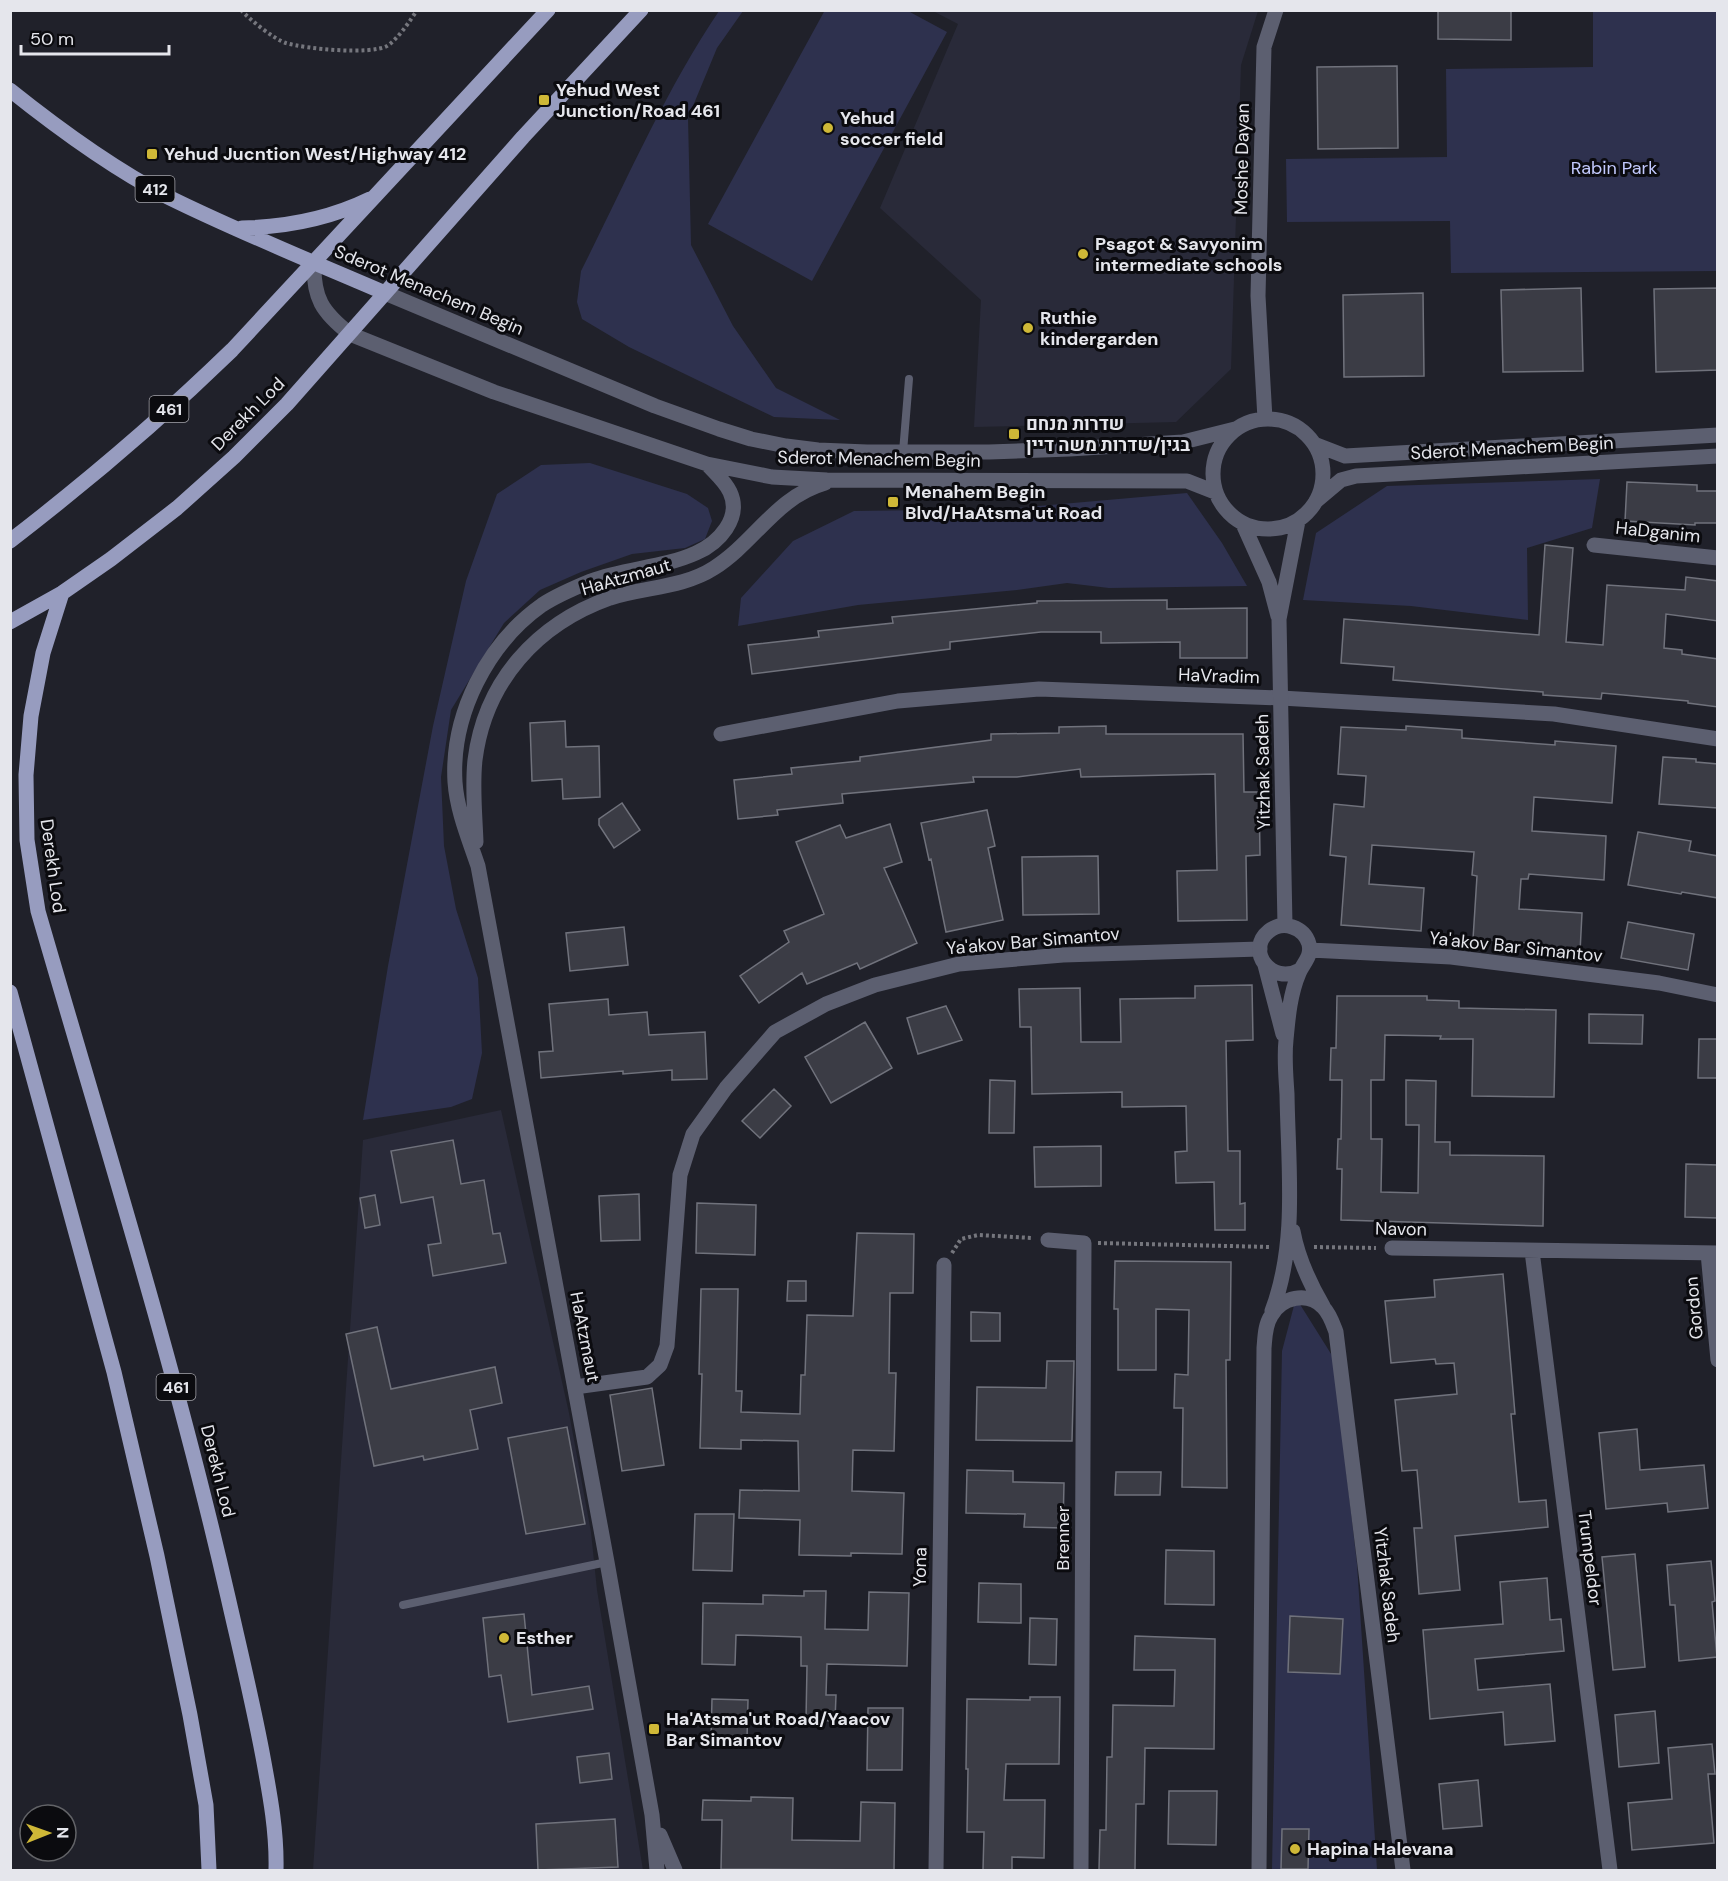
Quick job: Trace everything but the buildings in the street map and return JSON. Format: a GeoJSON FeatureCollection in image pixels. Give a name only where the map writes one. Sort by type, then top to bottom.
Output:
{"type":"FeatureCollection","features":[{"type":"Feature","properties":{"kind":"main road","name":"461"},"geometry":{"type":"LineString","coordinates":[[10,541],[116,455],[196,385],[265,316],[548,10]]}},
{"type":"Feature","properties":{"kind":"main road","name":"Derekh Lod"},"geometry":{"type":"LineString","coordinates":[[276,1870],[277,1850],[271,1797],[261,1742],[214,1535],[175,1382],[38,911],[27,840],[26,775],[31,716],[44,653],[62,593],[111,560],[177,508],[287,404],[523,137],[641,10]]}},
{"type":"Feature","properties":{"kind":"main road","name":"412"},"geometry":{"type":"LineString","coordinates":[[10,90],[51,123],[109,162],[168,197],[314,262]]}},
{"type":"Feature","properties":{"kind":"main road"},"geometry":{"type":"LineString","coordinates":[[238,228],[272,226],[317,218],[375,196]]}},
{"type":"Feature","properties":{"kind":"main road","name":"Sderot Menachem Begin"},"geometry":{"type":"LineString","coordinates":[[314,262],[385,293]]}},
{"type":"Feature","properties":{"kind":"main road"},"geometry":{"type":"LineString","coordinates":[[10,622],[62,593]]}},
{"type":"Feature","properties":{"kind":"main road"},"geometry":{"type":"LineString","coordinates":[[10,992],[114,1372],[157,1556],[190,1714],[206,1805],[209,1870]]}},
{"type":"Feature","properties":{"kind":"street","name":"Moshe Dayan"},"geometry":{"type":"LineString","coordinates":[[1265,419],[1258,296],[1264,47],[1276,10]]}},
{"type":"Feature","properties":{"kind":"street","name":"Sderot Menachem Begin"},"geometry":{"type":"LineString","coordinates":[[314,262],[313,283],[320,305],[332,320],[350,334],[494,392],[707,464],[772,477],[837,480],[1173,480],[1187,481],[1215,492]]}},
{"type":"Feature","properties":{"kind":"street","name":"Sderot Menachem Begin"},"geometry":{"type":"LineString","coordinates":[[385,293],[605,386],[719,429],[752,439],[819,450],[903,452],[1046,450],[1183,442],[1235,429]]}},
{"type":"Feature","properties":{"kind":"street"},"geometry":{"type":"LineString","coordinates":[[1265,419],[1285,421],[1308,436],[1319,453],[1323,474],[1322,484],[1311,509],[1298,521],[1271,530],[1253,528],[1228,513],[1215,492],[1212,477],[1218,449],[1235,429],[1246,423],[1265,419]]}},
{"type":"Feature","properties":{"kind":"street","name":"Sderot Menachem Begin"},"geometry":{"type":"LineString","coordinates":[[1314,444],[1345,456],[1718,435]]}},
{"type":"Feature","properties":{"kind":"street","name":"Sderot Menachem Begin"},"geometry":{"type":"LineString","coordinates":[[1316,501],[1341,480],[1356,476],[1718,456]]}},
{"type":"Feature","properties":{"kind":"street","name":"HaAtzmaut"},"geometry":{"type":"LineString","coordinates":[[657,1870],[652,1815],[575,1387],[477,866],[457,801],[456,752],[461,723],[469,698],[483,672],[500,645],[542,605],[564,592],[611,575],[698,552],[725,530],[733,515],[733,503],[722,480],[707,464]]}},
{"type":"Feature","properties":{"kind":"street","name":"HaAtzmaut"},"geometry":{"type":"LineString","coordinates":[[477,866],[474,787],[475,760],[480,736],[497,691],[527,649],[557,624],[586,608],[612,598],[674,584],[714,568],[733,554],[789,500],[803,491],[837,480]]}},
{"type":"Feature","properties":{"kind":"street","name":"Yitzhak Sadeh"},"geometry":{"type":"LineString","coordinates":[[1285,925],[1279,619],[1298,521]]}},
{"type":"Feature","properties":{"kind":"street","name":"Yitzhak Sadeh"},"geometry":{"type":"LineString","coordinates":[[1243,524],[1269,582],[1279,619]]}},
{"type":"Feature","properties":{"kind":"street","name":"HaDganim"},"geometry":{"type":"LineString","coordinates":[[1594,545],[1718,558]]}},
{"type":"Feature","properties":{"kind":"street","name":"HaVradim"},"geometry":{"type":"LineString","coordinates":[[721,734],[898,701],[1039,689],[1281,698],[1554,714],[1718,739]]}},
{"type":"Feature","properties":{"kind":"street"},"geometry":{"type":"LineString","coordinates":[[1285,925],[1293,926],[1305,936],[1310,950],[1300,970],[1286,975],[1278,974],[1265,965],[1260,949],[1265,935],[1278,926],[1285,925]]}},
{"type":"Feature","properties":{"kind":"street","name":"Ya'akov Bar Simantov"},"geometry":{"type":"LineString","coordinates":[[575,1387],[647,1377],[660,1365],[667,1346],[680,1175],[693,1134],[726,1088],[775,1032],[826,1004],[876,985],[959,964],[1063,955],[1260,949]]}},
{"type":"Feature","properties":{"kind":"street","name":"Ya'akov Bar Simantov"},"geometry":{"type":"LineString","coordinates":[[1310,950],[1451,957],[1659,982],[1718,995]]}},
{"type":"Feature","properties":{"kind":"street","name":"Yitzhak Sadeh"},"geometry":{"type":"LineString","coordinates":[[1265,965],[1285,1043]]}},
{"type":"Feature","properties":{"kind":"street","name":"Yitzhak Sadeh"},"geometry":{"type":"LineString","coordinates":[[1300,970],[1294,986],[1285,1043],[1289,1214],[1292,1247],[1336,1332],[1403,1870]]}},
{"type":"Feature","properties":{"kind":"street"},"geometry":{"type":"LineString","coordinates":[[1048,1240],[1084,1243]]}},
{"type":"Feature","properties":{"kind":"street","name":"Brenner"},"geometry":{"type":"LineString","coordinates":[[1081,1870],[1084,1243]]}},
{"type":"Feature","properties":{"kind":"street","name":"Yitzhak Sadeh"},"geometry":{"type":"LineString","coordinates":[[1259,1870],[1264,1348],[1266,1328],[1292,1247]]}},
{"type":"Feature","properties":{"kind":"street","name":"Navon"},"geometry":{"type":"LineString","coordinates":[[1392,1248],[1713,1253]]}},
{"type":"Feature","properties":{"kind":"street","name":"Trumpeldor"},"geometry":{"type":"LineString","coordinates":[[1532,1251],[1610,1870]]}},
{"type":"Feature","properties":{"kind":"street","name":"Gordon"},"geometry":{"type":"LineString","coordinates":[[1713,1253],[1718,1359]]}},
{"type":"Feature","properties":{"kind":"street","name":"Yona"},"geometry":{"type":"LineString","coordinates":[[936,1870],[944,1265]]}},
{"type":"Feature","properties":{"kind":"street"},"geometry":{"type":"LineString","coordinates":[[1270,1316],[1279,1305],[1289,1299],[1303,1298],[1315,1301],[1324,1308]]}},
{"type":"Feature","properties":{"kind":"street","name":"HaAtzmaut"},"geometry":{"type":"LineString","coordinates":[[652,1815],[675,1870]]}},
{"type":"Feature","properties":{"kind":"lane"},"geometry":{"type":"LineString","coordinates":[[903,452],[909,379]]}},
{"type":"Feature","properties":{"kind":"lane"},"geometry":{"type":"LineString","coordinates":[[403,1605],[607,1562]]}},
{"type":"Feature","properties":{"kind":"path"},"geometry":{"type":"LineString","coordinates":[[241,10],[248,18],[284,43],[350,52],[387,46],[409,23],[417,10]]}},
{"type":"Feature","properties":{"kind":"path"},"geometry":{"type":"LineString","coordinates":[[944,1265],[961,1239],[978,1235],[1048,1240]]}},
{"type":"Feature","properties":{"kind":"path","name":"Navon"},"geometry":{"type":"LineString","coordinates":[[1084,1243],[1392,1248]]}},
{"type":"Feature","properties":{"kind":"shaded area","name":"Psagot & Savyonim intermediate schools"},"geometry":{"type":"Polygon","coordinates":[[[933,11],[1258,11],[1241,65],[1231,369],[1176,422],[974,427],[981,300],[880,208],[958,24],[933,11]]]}},
{"type":"Feature","properties":{"kind":"shaded area"},"geometry":{"type":"Polygon","coordinates":[[[501,1110],[569,1413],[591,1532],[597,1590],[643,1870],[313,1870],[363,1140],[501,1110]]]}},
{"type":"Feature","properties":{"kind":"green space","name":"Yehud soccer field"},"geometry":{"type":"Polygon","coordinates":[[[825,10],[908,11],[947,32],[812,281],[708,224],[825,10]]]}},
{"type":"Feature","properties":{"kind":"green space"},"geometry":{"type":"Polygon","coordinates":[[[719,11],[743,11],[717,48],[688,118],[691,245],[733,326],[776,388],[840,420],[774,417],[629,347],[582,319],[577,302],[581,271],[663,105],[719,11]]]}},
{"type":"Feature","properties":{"kind":"green space","name":"Rabin Park"},"geometry":{"type":"Polygon","coordinates":[[[1593,11],[1717,11],[1717,271],[1451,273],[1450,221],[1287,222],[1286,159],[1447,157],[1446,69],[1593,67],[1593,11]]]}},
{"type":"Feature","properties":{"kind":"green space"},"geometry":{"type":"Polygon","coordinates":[[[590,463],[687,494],[708,508],[712,521],[705,539],[685,548],[632,554],[581,572],[540,590],[504,623],[451,710],[441,777],[444,846],[456,909],[478,978],[482,1053],[472,1099],[451,1107],[363,1120],[388,966],[433,726],[466,581],[497,494],[541,465],[590,463]]]}},
{"type":"Feature","properties":{"kind":"green space"},"geometry":{"type":"Polygon","coordinates":[[[1600,479],[1592,528],[1527,548],[1528,620],[1411,606],[1303,600],[1316,533],[1387,486],[1600,479]]]}},
{"type":"Feature","properties":{"kind":"green space"},"geometry":{"type":"Polygon","coordinates":[[[1187,493],[1222,543],[1247,586],[1109,588],[1067,583],[858,605],[738,626],[741,598],[793,541],[854,511],[1005,509],[1187,493]]]}},
{"type":"Feature","properties":{"kind":"green space"},"geometry":{"type":"Polygon","coordinates":[[[1296,1298],[1333,1357],[1357,1564],[1377,1870],[1272,1870],[1282,1351],[1296,1298]]]}},
{"type":"Feature","properties":{"kind":"place","name":"Yehud West Junction/Road 461"},"geometry":{"type":"Point","coordinates":[544,100]}},
{"type":"Feature","properties":{"kind":"place","name":"Yehud soccer field"},"geometry":{"type":"Point","coordinates":[828,128]}},
{"type":"Feature","properties":{"kind":"place","name":"Yehud Jucntion West/Highway 412"},"geometry":{"type":"Point","coordinates":[152,154]}},
{"type":"Feature","properties":{"kind":"place","name":"Psagot & Savyonim intermediate schools"},"geometry":{"type":"Point","coordinates":[1083,254]}},
{"type":"Feature","properties":{"kind":"place","name":"Ruthie kindergarden"},"geometry":{"type":"Point","coordinates":[1028,328]}},
{"type":"Feature","properties":{"kind":"place","name":"שדרות מנחם בגין/שדרות משה דיין"},"geometry":{"type":"Point","coordinates":[1014,434]}},
{"type":"Feature","properties":{"kind":"place","name":"Menahem Begin Blvd/HaAtsma'ut Road"},"geometry":{"type":"Point","coordinates":[893,502]}},
{"type":"Feature","properties":{"kind":"place","name":"Esther"},"geometry":{"type":"Point","coordinates":[504,1638]}},
{"type":"Feature","properties":{"kind":"place","name":"Ha'Atsma'ut Road/Yaacov Bar Simantov"},"geometry":{"type":"Point","coordinates":[654,1729]}},
{"type":"Feature","properties":{"kind":"place","name":"Hapina Halevana"},"geometry":{"type":"Point","coordinates":[1295,1849]}}]}
